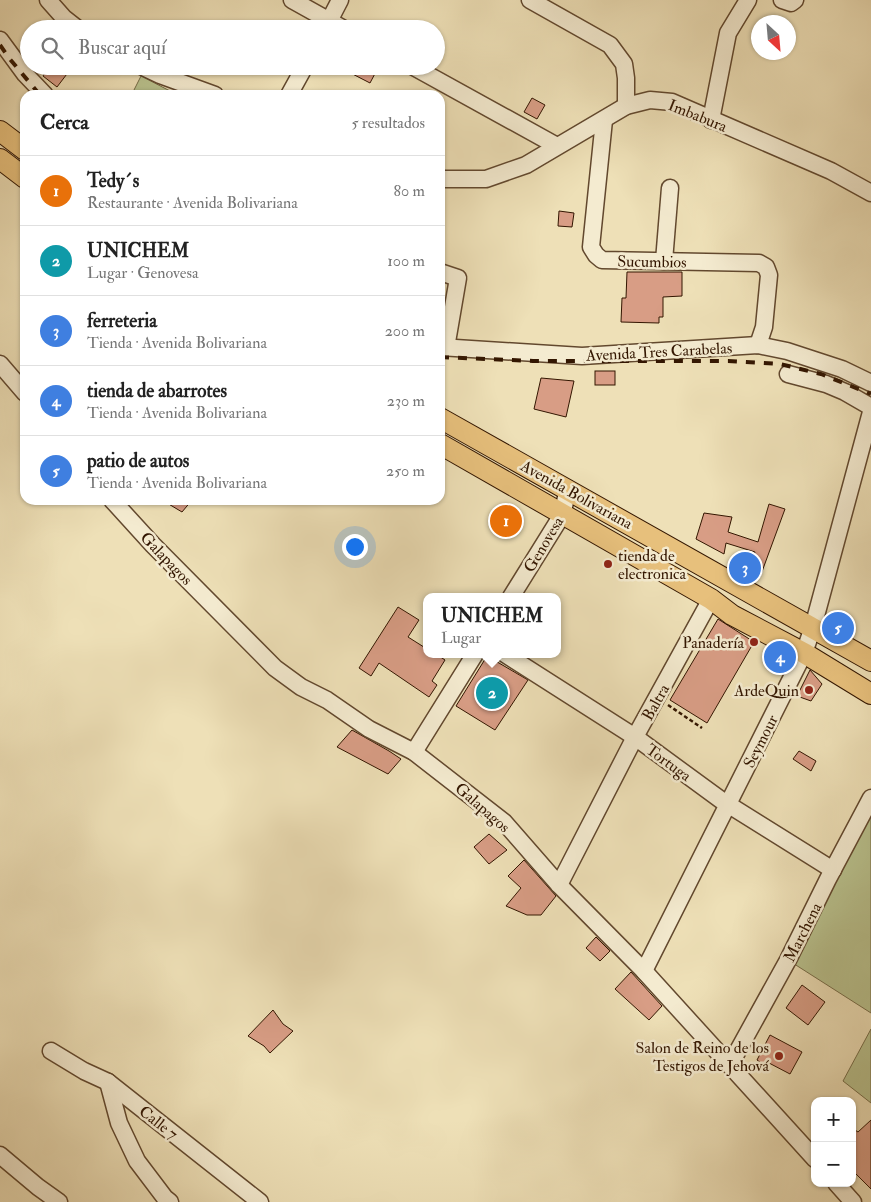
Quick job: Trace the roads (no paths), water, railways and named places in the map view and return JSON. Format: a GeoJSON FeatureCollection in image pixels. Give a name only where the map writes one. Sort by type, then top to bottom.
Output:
{"type":"FeatureCollection","features":[{"type":"Feature","properties":{"kind":"main road"},"geometry":{"type":"LineString","coordinates":[[0,131],[20,146]]}},
{"type":"Feature","properties":{"kind":"main road"},"geometry":{"type":"LineString","coordinates":[[0,159],[20,174]]}},
{"type":"Feature","properties":{"kind":"main road","name":"Avenida Bolivariana"},"geometry":{"type":"LineString","coordinates":[[445,421],[871,661]]}},
{"type":"Feature","properties":{"kind":"main road","name":"Avenida Bolivariana"},"geometry":{"type":"LineString","coordinates":[[445,447],[711,600],[732,615],[804,653],[871,694]]}},
{"type":"Feature","properties":{"kind":"street"},"geometry":{"type":"LineString","coordinates":[[48,0],[67,20]]}},
{"type":"Feature","properties":{"kind":"street"},"geometry":{"type":"LineString","coordinates":[[292,0],[320,20]]}},
{"type":"Feature","properties":{"kind":"street"},"geometry":{"type":"LineString","coordinates":[[330,20],[340,0]]}},
{"type":"Feature","properties":{"kind":"street"},"geometry":{"type":"LineString","coordinates":[[530,0],[610,46],[624,64],[626,106]]}},
{"type":"Feature","properties":{"kind":"street"},"geometry":{"type":"LineString","coordinates":[[711,120],[728,33],[748,0]]}},
{"type":"Feature","properties":{"kind":"street"},"geometry":{"type":"LineString","coordinates":[[0,40],[20,67]]}},
{"type":"Feature","properties":{"kind":"street"},"geometry":{"type":"LineString","coordinates":[[26,75],[40,90]]}},
{"type":"Feature","properties":{"kind":"street"},"geometry":{"type":"LineString","coordinates":[[160,75],[201,90]]}},
{"type":"Feature","properties":{"kind":"street"},"geometry":{"type":"LineString","coordinates":[[292,90],[300,75]]}},
{"type":"Feature","properties":{"kind":"street"},"geometry":{"type":"LineString","coordinates":[[428,75],[558,146]]}},
{"type":"Feature","properties":{"kind":"street","name":"Imbabura"},"geometry":{"type":"LineString","coordinates":[[445,179],[486,179],[526,165],[626,106],[650,100],[672,102],[831,171],[871,193]]}},
{"type":"Feature","properties":{"kind":"street","name":"Sucumbios"},"geometry":{"type":"LineString","coordinates":[[604,120],[591,247],[596,255],[602,260],[759,263],[766,267],[769,275],[764,326],[758,346]]}},
{"type":"Feature","properties":{"kind":"street"},"geometry":{"type":"LineString","coordinates":[[664,261],[670,188]]}},
{"type":"Feature","properties":{"kind":"street"},"geometry":{"type":"LineString","coordinates":[[445,274],[458,278],[445,338]]}},
{"type":"Feature","properties":{"kind":"street","name":"Avenida Tres Carabelas"},"geometry":{"type":"LineString","coordinates":[[445,347],[582,356],[758,346],[787,351],[842,369],[871,383]]}},
{"type":"Feature","properties":{"kind":"street"},"geometry":{"type":"LineString","coordinates":[[0,364],[20,387]]}},
{"type":"Feature","properties":{"kind":"street"},"geometry":{"type":"LineString","coordinates":[[842,369],[871,374]]}},
{"type":"Feature","properties":{"kind":"street"},"geometry":{"type":"LineString","coordinates":[[788,374],[826,384],[845,392],[871,407]]}},
{"type":"Feature","properties":{"kind":"street","name":"Seymour"},"geometry":{"type":"LineString","coordinates":[[644,971],[804,653],[813,627],[871,412]]}},
{"type":"Feature","properties":{"kind":"street","name":"Genovesa"},"geometry":{"type":"LineString","coordinates":[[513,593],[562,515],[568,489]]}},
{"type":"Feature","properties":{"kind":"street","name":"Galapagos"},"geometry":{"type":"LineString","coordinates":[[116,505],[152,545],[275,668],[369,729],[414,752],[504,822],[559,885],[644,971],[811,1156]]}},
{"type":"Feature","properties":{"kind":"street","name":"Baltra"},"geometry":{"type":"LineString","coordinates":[[559,885],[635,737],[711,600]]}},
{"type":"Feature","properties":{"kind":"street"},"geometry":{"type":"LineString","coordinates":[[414,752],[473,658]]}},
{"type":"Feature","properties":{"kind":"street","name":"Tortuga"},"geometry":{"type":"LineString","coordinates":[[510,658],[635,737],[728,804],[833,870]]}},
{"type":"Feature","properties":{"kind":"street","name":"Marchena"},"geometry":{"type":"LineString","coordinates":[[730,1065],[788,960],[871,798]]}},
{"type":"Feature","properties":{"kind":"street","name":"Calle 7"},"geometry":{"type":"LineString","coordinates":[[51,1052],[84,1072],[108,1082],[260,1202]]}},
{"type":"Feature","properties":{"kind":"street"},"geometry":{"type":"LineString","coordinates":[[108,1082],[119,1123],[137,1161],[170,1202]]}},
{"type":"Feature","properties":{"kind":"street"},"geometry":{"type":"LineString","coordinates":[[0,1154],[38,1187],[59,1202]]}},
{"type":"Feature","properties":{"kind":"street"},"geometry":{"type":"LineString","coordinates":[[840,1187],[853,1202]]}},
{"type":"Feature","properties":{"kind":"railway"},"geometry":{"type":"LineString","coordinates":[[0,45],[20,71]]}},
{"type":"Feature","properties":{"kind":"railway"},"geometry":{"type":"LineString","coordinates":[[23,75],[36,90]]}},
{"type":"Feature","properties":{"kind":"railway"},"geometry":{"type":"LineString","coordinates":[[445,357],[533,361],[728,361],[780,364],[821,374],[871,394]]}},
{"type":"Feature","properties":{"kind":"place","name":"Tedy´s"},"geometry":{"type":"Point","coordinates":[506,521]}},
{"type":"Feature","properties":{"kind":"place","name":"tienda de electronica"},"geometry":{"type":"Point","coordinates":[608,564]}},
{"type":"Feature","properties":{"kind":"place","name":"ferreteria"},"geometry":{"type":"Point","coordinates":[745,568]}},
{"type":"Feature","properties":{"kind":"place","name":"patio de autos"},"geometry":{"type":"Point","coordinates":[838,628]}},
{"type":"Feature","properties":{"kind":"place","name":"Panadería"},"geometry":{"type":"Point","coordinates":[754,642]}},
{"type":"Feature","properties":{"kind":"place","name":"tienda de abarrotes"},"geometry":{"type":"Point","coordinates":[780,657]}},
{"type":"Feature","properties":{"kind":"place","name":"ArdeQuin"},"geometry":{"type":"Point","coordinates":[809,690]}},
{"type":"Feature","properties":{"kind":"place","name":"UNICHEM"},"geometry":{"type":"Point","coordinates":[492,693]}},
{"type":"Feature","properties":{"kind":"place","name":"Salon de Reino de los Testigos de Jehová"},"geometry":{"type":"Point","coordinates":[779,1056]}}]}
